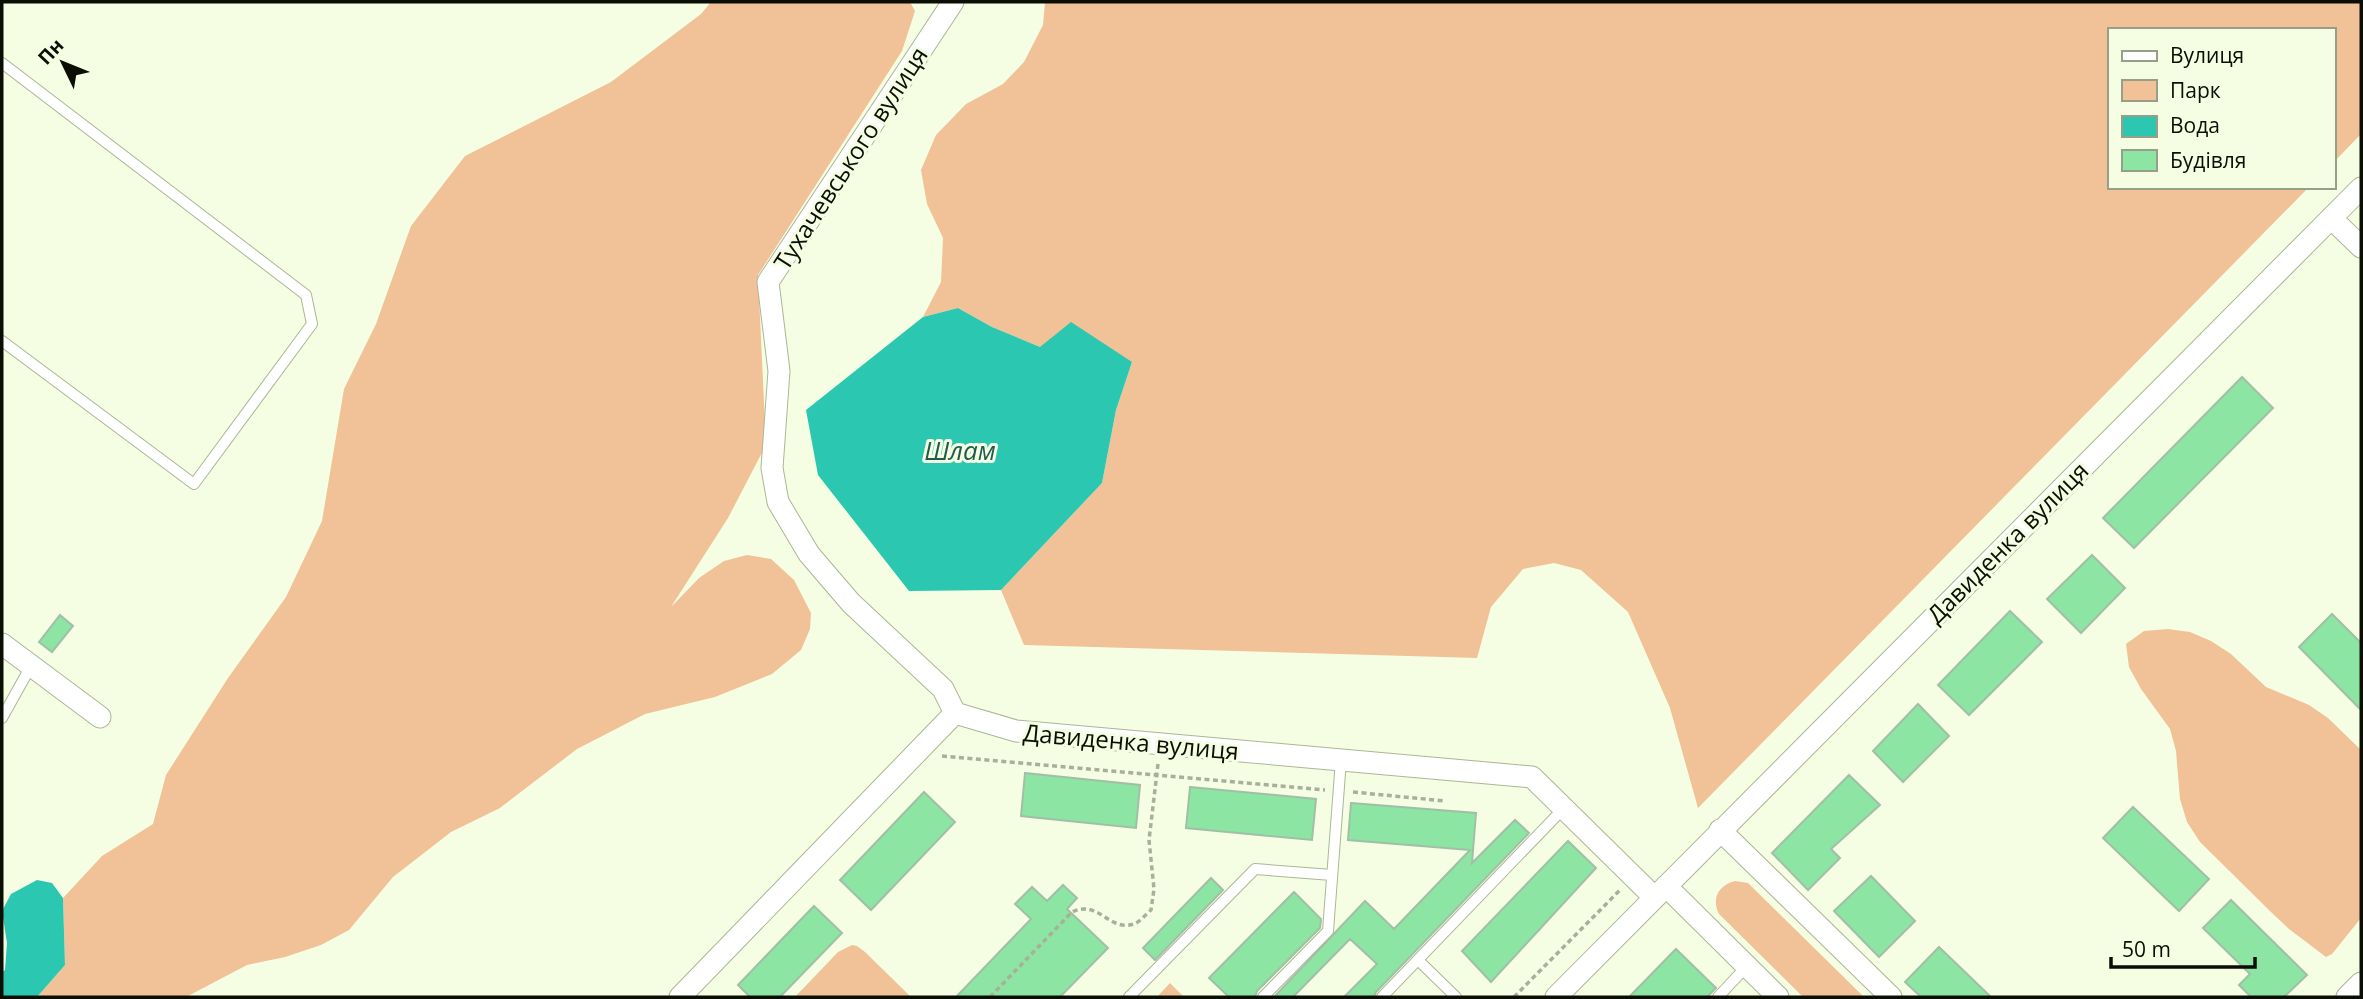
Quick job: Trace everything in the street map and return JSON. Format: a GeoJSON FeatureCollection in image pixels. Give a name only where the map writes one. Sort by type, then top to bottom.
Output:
{"type":"FeatureCollection","features":[{"type":"Feature","properties":{"kind":"street","name":"Тухачевського вулиця"},"geometry":{"type":"LineString","coordinates":[[953,2],[768,282],[779,371],[772,468],[778,502],[809,554],[851,603],[943,689],[955,713]]}},
{"type":"Feature","properties":{"kind":"street","name":"Давиденка вулиця"},"geometry":{"type":"LineString","coordinates":[[1556,997],[2361,188]]}},
{"type":"Feature","properties":{"kind":"street"},"geometry":{"type":"LineString","coordinates":[[2332,218],[2361,247]]}},
{"type":"Feature","properties":{"kind":"street"},"geometry":{"type":"LineString","coordinates":[[2,644],[100,717]]}},
{"type":"Feature","properties":{"kind":"street","name":"Давиденка вулиця"},"geometry":{"type":"LineString","coordinates":[[955,713],[1016,731],[1532,777],[1633,876],[1660,892]]}},
{"type":"Feature","properties":{"kind":"street"},"geometry":{"type":"LineString","coordinates":[[680,997],[955,713]]}},
{"type":"Feature","properties":{"kind":"street"},"geometry":{"type":"LineString","coordinates":[[1720,830],[1891,997]]}},
{"type":"Feature","properties":{"kind":"street"},"geometry":{"type":"LineString","coordinates":[[1660,892],[1747,966],[1778,997]]}},
{"type":"Feature","properties":{"kind":"street"},"geometry":{"type":"LineString","coordinates":[[2347,997],[2361,983]]}},
{"type":"Feature","properties":{"kind":"lane"},"geometry":{"type":"LineString","coordinates":[[2,63],[306,295],[312,324],[194,484],[2,341]]}},
{"type":"Feature","properties":{"kind":"lane"},"geometry":{"type":"LineString","coordinates":[[2,718],[31,666]]}},
{"type":"Feature","properties":{"kind":"lane"},"geometry":{"type":"LineString","coordinates":[[1264,997],[1328,931],[1341,760]]}},
{"type":"Feature","properties":{"kind":"lane"},"geometry":{"type":"LineString","coordinates":[[1382,997],[1563,808]]}},
{"type":"Feature","properties":{"kind":"lane"},"geometry":{"type":"LineString","coordinates":[[1129,997],[1255,869],[1332,875]]}},
{"type":"Feature","properties":{"kind":"lane"},"geometry":{"type":"LineString","coordinates":[[1418,960],[1456,997]]}},
{"type":"Feature","properties":{"kind":"lane"},"geometry":{"type":"LineString","coordinates":[[1718,997],[1747,966]]}},
{"type":"Feature","properties":{"kind":"path"},"geometry":{"type":"LineString","coordinates":[[990,997],[1072,912],[1082,907],[1095,910],[1105,919],[1120,925],[1136,924],[1151,910],[1154,888],[1149,841],[1160,744]]}},
{"type":"Feature","properties":{"kind":"path"},"geometry":{"type":"LineString","coordinates":[[914,754],[1445,801]]}},
{"type":"Feature","properties":{"kind":"path"},"geometry":{"type":"LineString","coordinates":[[1514,997],[1633,876]]}},
{"type":"Feature","properties":{"kind":"green space"},"geometry":{"type":"Polygon","coordinates":[[[711,2],[910,2],[915,11],[902,51],[758,275],[766,445],[728,518],[671,607],[699,578],[724,561],[747,555],[771,559],[794,580],[811,613],[810,629],[801,650],[772,674],[715,697],[645,714],[577,749],[500,808],[451,832],[393,877],[349,930],[321,945],[285,957],[247,965],[186,997],[37,997],[65,965],[63,898],[102,856],[153,824],[166,775],[228,678],[286,597],[322,521],[344,389],[376,324],[411,226],[465,156],[611,82],[701,14],[711,2]]]}},
{"type":"Feature","properties":{"kind":"green space"},"geometry":{"type":"Polygon","coordinates":[[[1045,2],[2361,2],[2361,134],[2335,161],[2335,28],[2108,28],[2108,189],[2307,189],[1698,808],[1670,708],[1628,612],[1581,570],[1554,563],[1523,569],[1491,607],[1477,658],[1024,645],[1001,590],[1102,483],[1116,410],[1132,362],[1040,347],[992,327],[958,308],[923,317],[941,282],[943,238],[927,204],[921,170],[936,135],[966,104],[1003,84],[1024,62],[1043,25],[1045,2]]]}},
{"type":"Feature","properties":{"kind":"green space"},"geometry":{"type":"Polygon","coordinates":[[[2168,629],[2190,632],[2211,641],[2231,654],[2266,687],[2309,705],[2328,718],[2361,750],[2361,918],[2332,954],[2326,957],[2271,912],[2200,842],[2187,822],[2180,799],[2176,751],[2170,729],[2141,689],[2129,667],[2126,644],[2144,631],[2168,629]]]}},
{"type":"Feature","properties":{"kind":"green space"},"geometry":{"type":"Polygon","coordinates":[[[1735,881],[1748,883],[1864,997],[1803,997],[1719,914],[1716,903],[1718,893],[1735,881]]]}},
{"type":"Feature","properties":{"kind":"green space"},"geometry":{"type":"Polygon","coordinates":[[[852,945],[865,952],[911,997],[795,997],[838,952],[852,945]]]}},
{"type":"Feature","properties":{"kind":"green space"},"geometry":{"type":"Polygon","coordinates":[[[1170,983],[1184,997],[1157,997],[1170,983]]]}},
{"type":"Feature","properties":{"kind":"water","name":"Шлам"},"geometry":{"type":"Polygon","coordinates":[[[958,308],[992,327],[1040,347],[1071,322],[1132,362],[1116,410],[1102,483],[1001,590],[909,591],[818,475],[806,410],[923,317],[958,308]]]}},
{"type":"Feature","properties":{"kind":"water"},"geometry":{"type":"Polygon","coordinates":[[[37,880],[52,883],[63,898],[65,965],[37,997],[2,997],[2,972],[5,970],[7,943],[2,911],[11,894],[37,880]]]}},
{"type":"Feature","properties":{"kind":"building"},"geometry":{"type":"Polygon","coordinates":[[[2242,377],[2273,408],[2134,548],[2103,518],[2242,377]]]}},
{"type":"Feature","properties":{"kind":"building"},"geometry":{"type":"Polygon","coordinates":[[[2092,555],[2125,588],[2081,633],[2047,599],[2092,555]]]}},
{"type":"Feature","properties":{"kind":"building"},"geometry":{"type":"Polygon","coordinates":[[[2010,611],[2042,642],[1969,715],[1938,685],[2010,611]]]}},
{"type":"Feature","properties":{"kind":"building"},"geometry":{"type":"Polygon","coordinates":[[[2332,614],[2361,643],[2361,710],[2299,647],[2332,614]]]}},
{"type":"Feature","properties":{"kind":"building"},"geometry":{"type":"Polygon","coordinates":[[[60,615],[73,626],[52,652],[39,642],[60,615]]]}},
{"type":"Feature","properties":{"kind":"building"},"geometry":{"type":"Polygon","coordinates":[[[1918,704],[1949,736],[1903,782],[1873,751],[1918,704]]]}},
{"type":"Feature","properties":{"kind":"building"},"geometry":{"type":"Polygon","coordinates":[[[1025,773],[1140,785],[1136,828],[1021,816],[1025,773]]]}},
{"type":"Feature","properties":{"kind":"building"},"geometry":{"type":"Polygon","coordinates":[[[1849,775],[1880,805],[1831,849],[1840,858],[1808,890],[1772,853],[1849,775]]]}},
{"type":"Feature","properties":{"kind":"building"},"geometry":{"type":"Polygon","coordinates":[[[1190,787],[1316,799],[1312,840],[1186,828],[1190,787]]]}},
{"type":"Feature","properties":{"kind":"building"},"geometry":{"type":"Polygon","coordinates":[[[924,792],[955,822],[871,910],[840,880],[924,792]]]}},
{"type":"Feature","properties":{"kind":"building"},"geometry":{"type":"Polygon","coordinates":[[[1351,803],[1476,813],[1472,863],[1515,820],[1529,833],[1374,997],[1344,997],[1377,964],[1350,939],[1293,997],[1274,997],[1365,901],[1394,929],[1470,850],[1348,840],[1351,803]]]}},
{"type":"Feature","properties":{"kind":"building"},"geometry":{"type":"Polygon","coordinates":[[[2133,807],[2209,879],[2179,911],[2103,838],[2133,807]]]}},
{"type":"Feature","properties":{"kind":"building"},"geometry":{"type":"Polygon","coordinates":[[[1568,841],[1596,868],[1491,982],[1462,951],[1568,841]]]}},
{"type":"Feature","properties":{"kind":"building"},"geometry":{"type":"Polygon","coordinates":[[[1871,876],[1915,921],[1879,957],[1834,911],[1871,876]]]}},
{"type":"Feature","properties":{"kind":"building"},"geometry":{"type":"Polygon","coordinates":[[[1211,878],[1223,890],[1155,960],[1143,948],[1211,878]]]}},
{"type":"Feature","properties":{"kind":"building"},"geometry":{"type":"Polygon","coordinates":[[[1063,885],[1077,898],[1067,909],[1108,948],[1060,997],[956,997],[1031,919],[1015,904],[1032,887],[1047,901],[1063,885]]]}},
{"type":"Feature","properties":{"kind":"building"},"geometry":{"type":"Polygon","coordinates":[[[1294,892],[1321,919],[1320,928],[1257,991],[1255,997],[1229,997],[1209,978],[1294,892]]]}},
{"type":"Feature","properties":{"kind":"building"},"geometry":{"type":"Polygon","coordinates":[[[2231,900],[2307,975],[2284,997],[2251,997],[2239,985],[2250,974],[2203,928],[2231,900]]]}},
{"type":"Feature","properties":{"kind":"building"},"geometry":{"type":"Polygon","coordinates":[[[814,906],[842,933],[780,997],[750,997],[738,985],[814,906]]]}},
{"type":"Feature","properties":{"kind":"building"},"geometry":{"type":"Polygon","coordinates":[[[1939,947],[1991,997],[1921,997],[1905,982],[1939,947]]]}},
{"type":"Feature","properties":{"kind":"building"},"geometry":{"type":"Polygon","coordinates":[[[1676,949],[1716,988],[1707,997],[1629,997],[1676,949]]]}}]}
